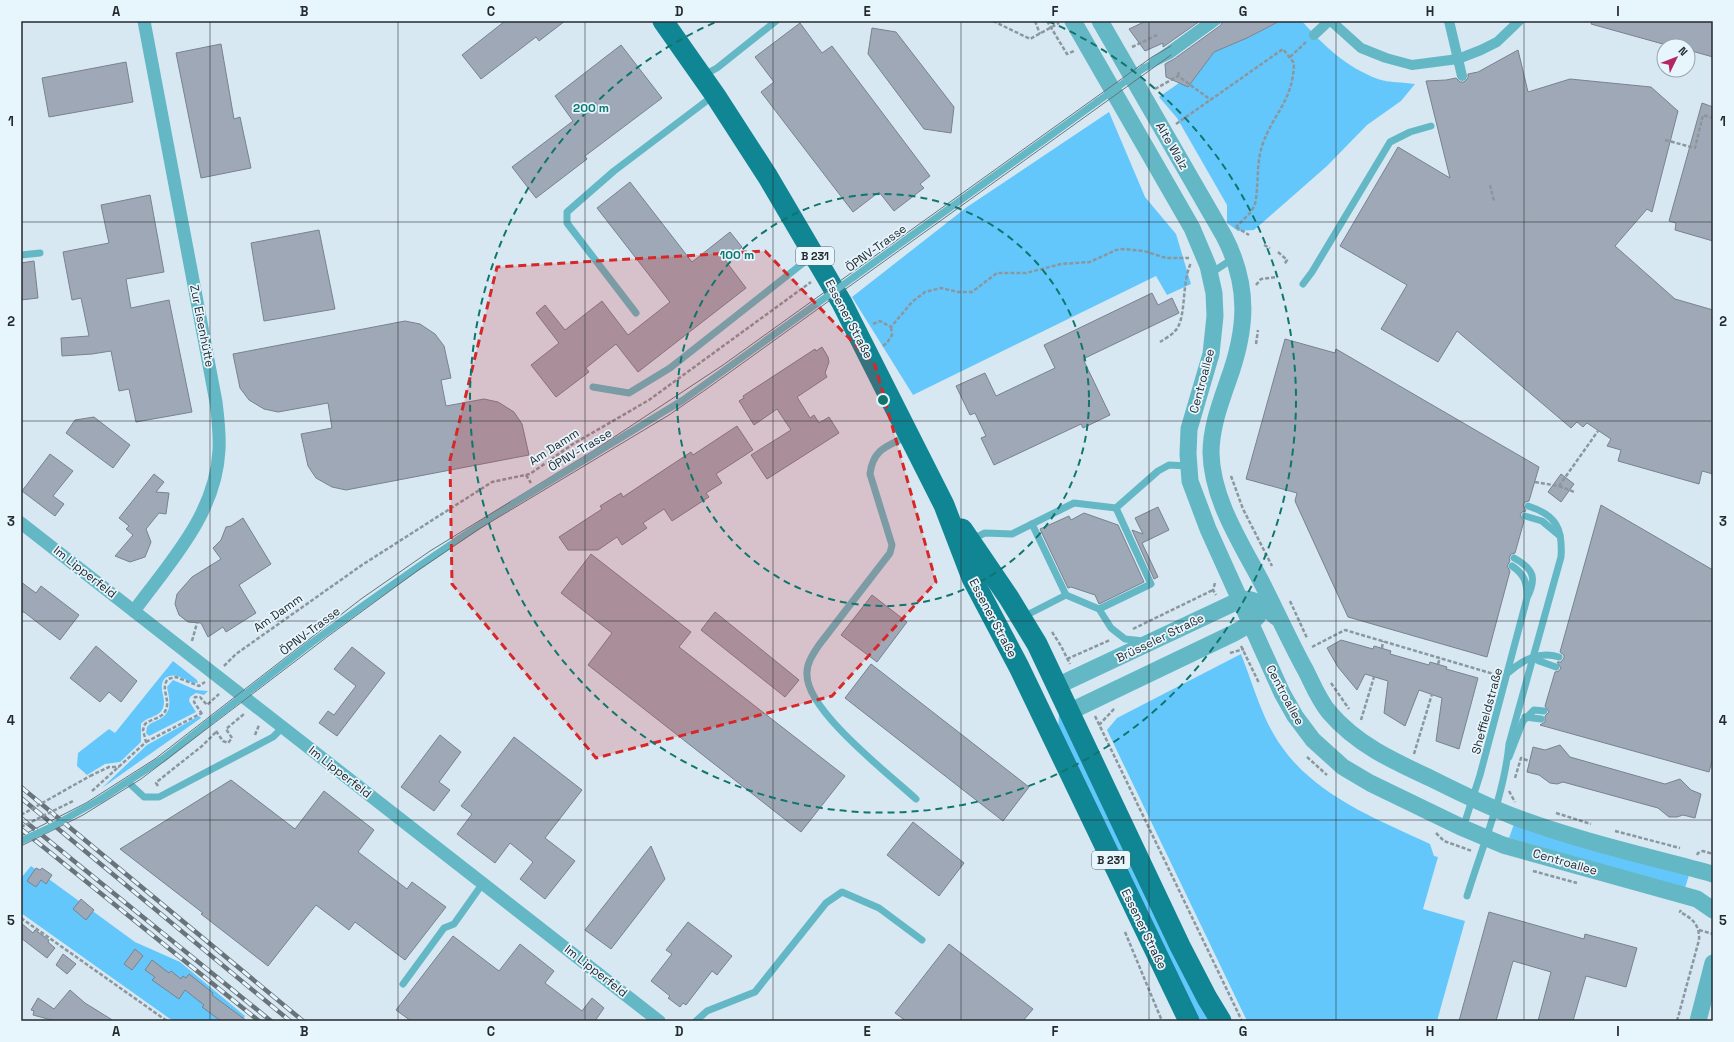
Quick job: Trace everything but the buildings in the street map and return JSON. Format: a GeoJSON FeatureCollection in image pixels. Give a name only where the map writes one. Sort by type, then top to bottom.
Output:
{"type":"FeatureCollection","features":[{"type":"Feature","properties":{"kind":"main road","name":"Essener Straße"},"geometry":{"type":"LineString","coordinates":[[663,21],[715,95],[814,254],[868,353],[944,504],[972,578],[1019,667],[1189,1021]]}},
{"type":"Feature","properties":{"kind":"main road","name":"Essener Straße"},"geometry":{"type":"LineString","coordinates":[[944,504],[1022,618],[1057,686],[1180,946],[1206,998],[1221,1021]]}},
{"type":"Feature","properties":{"kind":"main road"},"geometry":{"type":"LineString","coordinates":[[1038,707],[1057,686]]}},
{"type":"Feature","properties":{"kind":"main road"},"geometry":{"type":"LineString","coordinates":[[1038,707],[1069,712]]}},
{"type":"Feature","properties":{"kind":"street","name":"Zur Eisenhütte"},"geometry":{"type":"LineString","coordinates":[[134,611],[195,528],[215,480],[220,450],[216,402],[144,21]]}},
{"type":"Feature","properties":{"kind":"street","name":"Alte Walz"},"geometry":{"type":"LineString","coordinates":[[1073,21],[1192,228],[1210,274]]}},
{"type":"Feature","properties":{"kind":"street","name":"Alte Walz"},"geometry":{"type":"LineString","coordinates":[[1100,21],[1224,236],[1237,266]]}},
{"type":"Feature","properties":{"kind":"street"},"geometry":{"type":"LineString","coordinates":[[1314,35],[1330,21],[1361,48],[1412,66],[1458,59],[1481,50],[1497,42],[1520,21]]}},
{"type":"Feature","properties":{"kind":"street"},"geometry":{"type":"LineString","coordinates":[[1449,21],[1462,76]]}},
{"type":"Feature","properties":{"kind":"street","name":"Centroallee"},"geometry":{"type":"LineString","coordinates":[[1237,266],[1244,303],[1242,336],[1216,418],[1212,442],[1212,466],[1218,494],[1264,598],[1280,622],[1319,697],[1328,710],[1346,729],[1364,744],[1385,756],[1495,809],[1554,830],[1713,874]]}},
{"type":"Feature","properties":{"kind":"street","name":"Centroallee"},"geometry":{"type":"LineString","coordinates":[[1210,274],[1215,316],[1214,338],[1190,429],[1188,466],[1194,494],[1250,624],[1288,705],[1303,728],[1327,754],[1343,767],[1370,783],[1485,838],[1697,899],[1713,910]]}},
{"type":"Feature","properties":{"kind":"street","name":"Im Lipperfeld"},"geometry":{"type":"LineString","coordinates":[[21,523],[659,1021]]}},
{"type":"Feature","properties":{"kind":"street"},"geometry":{"type":"LineString","coordinates":[[1069,712],[1250,624],[1260,613],[1264,598],[1246,598],[1240,600]]}},
{"type":"Feature","properties":{"kind":"street","name":"Brüsseler Straße"},"geometry":{"type":"LineString","coordinates":[[1057,686],[1240,600]]}},
{"type":"Feature","properties":{"kind":"street"},"geometry":{"type":"LineString","coordinates":[[1698,1021],[1713,963]]}},
{"type":"Feature","properties":{"kind":"lane"},"geometry":{"type":"LineString","coordinates":[[702,76],[717,68],[776,21]]}},
{"type":"Feature","properties":{"kind":"lane"},"geometry":{"type":"LineString","coordinates":[[1144,68],[1171,46],[1208,21]]}},
{"type":"Feature","properties":{"kind":"lane"},"geometry":{"type":"LineString","coordinates":[[1144,68],[1171,55],[1218,21]]}},
{"type":"Feature","properties":{"kind":"lane","name":"ÖPNV-Trasse"},"geometry":{"type":"LineString","coordinates":[[21,841],[101,799],[164,758],[310,644],[382,591],[455,540],[683,400],[1144,68]]}},
{"type":"Feature","properties":{"kind":"lane"},"geometry":{"type":"LineString","coordinates":[[636,313],[567,223],[567,212],[614,171],[715,95]]}},
{"type":"Feature","properties":{"kind":"lane"},"geometry":{"type":"LineString","coordinates":[[1302,284],[1312,272],[1390,142],[1410,132],[1431,126]]}},
{"type":"Feature","properties":{"kind":"lane"},"geometry":{"type":"LineString","coordinates":[[21,255],[40,253]]}},
{"type":"Feature","properties":{"kind":"lane"},"geometry":{"type":"LineString","coordinates":[[593,387],[629,393],[670,368],[814,254]]}},
{"type":"Feature","properties":{"kind":"lane"},"geometry":{"type":"LineString","coordinates":[[1210,274],[1237,266]]}},
{"type":"Feature","properties":{"kind":"lane"},"geometry":{"type":"LineString","coordinates":[[910,435],[880,450],[871,462],[870,474],[891,539],[892,545],[890,553],[819,644],[811,657],[807,676],[814,695],[827,715],[842,732],[916,799]]}},
{"type":"Feature","properties":{"kind":"lane"},"geometry":{"type":"LineString","coordinates":[[970,540],[985,533],[1012,534],[1074,503],[1116,508],[1158,471],[1169,466],[1188,466]]}},
{"type":"Feature","properties":{"kind":"lane"},"geometry":{"type":"LineString","coordinates":[[1507,763],[1508,744],[1561,558],[1558,525],[1552,518],[1540,510],[1528,506]]}},
{"type":"Feature","properties":{"kind":"lane"},"geometry":{"type":"LineString","coordinates":[[1099,609],[1151,584],[1116,508]]}},
{"type":"Feature","properties":{"kind":"lane"},"geometry":{"type":"LineString","coordinates":[[1525,516],[1542,521],[1560,536]]}},
{"type":"Feature","properties":{"kind":"lane"},"geometry":{"type":"LineString","coordinates":[[1032,524],[1066,595],[1099,609],[1111,628],[1125,639],[1152,641]]}},
{"type":"Feature","properties":{"kind":"lane","name":"Sheffieldstraße"},"geometry":{"type":"LineString","coordinates":[[1463,828],[1508,675],[1527,598],[1533,586],[1532,574],[1524,564],[1514,558]]}},
{"type":"Feature","properties":{"kind":"lane","name":"Sheffieldstraße"},"geometry":{"type":"LineString","coordinates":[[1512,566],[1519,571],[1525,580],[1527,598]]}},
{"type":"Feature","properties":{"kind":"lane"},"geometry":{"type":"LineString","coordinates":[[1022,618],[1066,595]]}},
{"type":"Feature","properties":{"kind":"lane"},"geometry":{"type":"LineString","coordinates":[[1508,675],[1522,662],[1533,657],[1548,654],[1559,657]]}},
{"type":"Feature","properties":{"kind":"lane"},"geometry":{"type":"LineString","coordinates":[[1533,657],[1539,661],[1556,667]]}},
{"type":"Feature","properties":{"kind":"lane"},"geometry":{"type":"LineString","coordinates":[[1466,896],[1495,809],[1507,763],[1525,717],[1534,710],[1544,711]]}},
{"type":"Feature","properties":{"kind":"lane"},"geometry":{"type":"LineString","coordinates":[[1525,717],[1542,719]]}},
{"type":"Feature","properties":{"kind":"lane"},"geometry":{"type":"LineString","coordinates":[[128,782],[144,797],[159,797],[273,737],[283,727]]}},
{"type":"Feature","properties":{"kind":"lane"},"geometry":{"type":"LineString","coordinates":[[403,984],[444,928],[454,924],[483,883]]}},
{"type":"Feature","properties":{"kind":"lane"},"geometry":{"type":"LineString","coordinates":[[696,1021],[707,1011],[755,992],[826,903],[842,892],[879,908],[922,940]]}},
{"type":"Feature","properties":{"kind":"path"},"geometry":{"type":"LineString","coordinates":[[993,21],[1030,39],[1056,25]]}},
{"type":"Feature","properties":{"kind":"path"},"geometry":{"type":"LineString","coordinates":[[1035,21],[1040,34]]}},
{"type":"Feature","properties":{"kind":"path"},"geometry":{"type":"LineString","coordinates":[[1046,21],[1067,54],[1075,50]]}},
{"type":"Feature","properties":{"kind":"path"},"geometry":{"type":"LineString","coordinates":[[1129,48],[1157,35]]}},
{"type":"Feature","properties":{"kind":"path"},"geometry":{"type":"LineString","coordinates":[[1290,57],[1314,35]]}},
{"type":"Feature","properties":{"kind":"path"},"geometry":{"type":"LineString","coordinates":[[1164,133],[1283,49],[1290,57],[1294,63],[1292,82],[1285,104],[1262,145],[1255,204],[1251,212],[1230,232]]}},
{"type":"Feature","properties":{"kind":"path"},"geometry":{"type":"LineString","coordinates":[[1178,76],[1179,70]]}},
{"type":"Feature","properties":{"kind":"path"},"geometry":{"type":"LineString","coordinates":[[1143,96],[1178,76]]}},
{"type":"Feature","properties":{"kind":"path"},"geometry":{"type":"LineString","coordinates":[[1178,76],[1211,100]]}},
{"type":"Feature","properties":{"kind":"path"},"geometry":{"type":"LineString","coordinates":[[1665,140],[1695,148],[1703,115],[1713,118]]}},
{"type":"Feature","properties":{"kind":"path"},"geometry":{"type":"LineString","coordinates":[[1490,185],[1494,201]]}},
{"type":"Feature","properties":{"kind":"path"},"geometry":{"type":"LineString","coordinates":[[1236,226],[1249,235]]}},
{"type":"Feature","properties":{"kind":"path"},"geometry":{"type":"LineString","coordinates":[[1264,245],[1270,248]]}},
{"type":"Feature","properties":{"kind":"path"},"geometry":{"type":"LineString","coordinates":[[868,353],[887,343],[892,335],[892,327],[912,302],[925,292],[941,288],[958,292],[972,292],[997,273],[1026,273],[1061,264],[1090,262],[1116,250],[1123,249],[1144,251],[1166,258],[1192,259],[1184,284],[1182,315],[1175,331],[1160,342]]}},
{"type":"Feature","properties":{"kind":"path"},"geometry":{"type":"LineString","coordinates":[[1278,252],[1287,260],[1284,265]]}},
{"type":"Feature","properties":{"kind":"path","name":"Am Damm"},"geometry":{"type":"LineString","coordinates":[[146,742],[143,730],[145,724],[162,715],[166,709],[168,702],[165,687],[168,679],[176,677],[199,686],[215,674],[236,654],[362,565],[492,482],[530,474],[573,444],[649,400],[824,273]]}},
{"type":"Feature","properties":{"kind":"path"},"geometry":{"type":"LineString","coordinates":[[1257,293],[1257,285],[1261,279],[1277,277]]}},
{"type":"Feature","properties":{"kind":"path"},"geometry":{"type":"LineString","coordinates":[[1250,287],[1257,285]]}},
{"type":"Feature","properties":{"kind":"path"},"geometry":{"type":"LineString","coordinates":[[873,325],[880,321],[892,327]]}},
{"type":"Feature","properties":{"kind":"path"},"geometry":{"type":"LineString","coordinates":[[1254,350],[1258,324]]}},
{"type":"Feature","properties":{"kind":"path"},"geometry":{"type":"LineString","coordinates":[[1559,486],[1598,431]]}},
{"type":"Feature","properties":{"kind":"path"},"geometry":{"type":"LineString","coordinates":[[1230,471],[1243,509],[1272,567]]}},
{"type":"Feature","properties":{"kind":"path"},"geometry":{"type":"LineString","coordinates":[[1535,482],[1559,486],[1574,492]]}},
{"type":"Feature","properties":{"kind":"path"},"geometry":{"type":"LineString","coordinates":[[1067,659],[1213,590]]}},
{"type":"Feature","properties":{"kind":"path"},"geometry":{"type":"LineString","coordinates":[[1286,594],[1314,653]]}},
{"type":"Feature","properties":{"kind":"path"},"geometry":{"type":"LineString","coordinates":[[1312,647],[1345,630],[1440,658],[1508,675]]}},
{"type":"Feature","properties":{"kind":"path"},"geometry":{"type":"LineString","coordinates":[[1382,648],[1383,641]]}},
{"type":"Feature","properties":{"kind":"path"},"geometry":{"type":"LineString","coordinates":[[1223,656],[1243,650]]}},
{"type":"Feature","properties":{"kind":"path"},"geometry":{"type":"LineString","coordinates":[[1438,664],[1440,658]]}},
{"type":"Feature","properties":{"kind":"path"},"geometry":{"type":"LineString","coordinates":[[1327,677],[1350,710]]}},
{"type":"Feature","properties":{"kind":"path"},"geometry":{"type":"LineString","coordinates":[[1361,720],[1374,677]]}},
{"type":"Feature","properties":{"kind":"path"},"geometry":{"type":"LineString","coordinates":[[86,794],[92,791],[146,742],[202,714],[194,702],[195,698],[200,697],[207,705],[229,685]]}},
{"type":"Feature","properties":{"kind":"path"},"geometry":{"type":"LineString","coordinates":[[1421,757],[1413,753],[1432,694]]}},
{"type":"Feature","properties":{"kind":"path"},"geometry":{"type":"LineString","coordinates":[[162,787],[157,785],[158,781],[214,736],[216,731],[223,741],[228,743],[230,742],[232,738],[226,728],[254,705]]}},
{"type":"Feature","properties":{"kind":"path"},"geometry":{"type":"LineString","coordinates":[[1099,725],[1113,709],[1120,706]]}},
{"type":"Feature","properties":{"kind":"path"},"geometry":{"type":"LineString","coordinates":[[250,739],[267,715]]}},
{"type":"Feature","properties":{"kind":"path"},"geometry":{"type":"LineString","coordinates":[[1355,715],[1365,724]]}},
{"type":"Feature","properties":{"kind":"path"},"geometry":{"type":"LineString","coordinates":[[1095,716],[1242,1021]]}},
{"type":"Feature","properties":{"kind":"path"},"geometry":{"type":"LineString","coordinates":[[1511,792],[1521,758],[1529,761]]}},
{"type":"Feature","properties":{"kind":"path"},"geometry":{"type":"LineString","coordinates":[[21,815],[109,766],[119,767]]}},
{"type":"Feature","properties":{"kind":"path"},"geometry":{"type":"LineString","coordinates":[[21,827],[74,801]]}},
{"type":"Feature","properties":{"kind":"path"},"geometry":{"type":"LineString","coordinates":[[1516,801],[1522,803]]}},
{"type":"Feature","properties":{"kind":"path"},"geometry":{"type":"LineString","coordinates":[[1550,812],[1593,825]]}},
{"type":"Feature","properties":{"kind":"path"},"geometry":{"type":"LineString","coordinates":[[1608,829],[1683,849]]}},
{"type":"Feature","properties":{"kind":"path"},"geometry":{"type":"LineString","coordinates":[[1436,833],[1444,841],[1475,852]]}},
{"type":"Feature","properties":{"kind":"path"},"geometry":{"type":"LineString","coordinates":[[1690,851],[1698,853]]}},
{"type":"Feature","properties":{"kind":"path"},"geometry":{"type":"LineString","coordinates":[[1677,1021],[1699,940],[1699,930],[1691,918],[1680,912],[1682,907]]}},
{"type":"Feature","properties":{"kind":"path"},"geometry":{"type":"LineString","coordinates":[[21,918],[167,1021]]}},
{"type":"Feature","properties":{"kind":"path"},"geometry":{"type":"LineString","coordinates":[[1699,930],[1713,934]]}},
{"type":"Feature","properties":{"kind":"highlighted area"},"geometry":{"type":"Polygon","coordinates":[[[765,251],[875,365],[936,582],[832,696],[596,758],[452,584],[450,460],[497,267],[765,251]]]}},
{"type":"Feature","properties":{"kind":"shaded area"},"geometry":{"type":"Polygon","coordinates":[[[1281,21],[1302,21],[1336,55],[1366,74],[1391,82],[1415,84],[1401,101],[1367,125],[1327,166],[1254,230],[1238,231],[1227,223],[1227,205],[1177,118],[1159,97],[1179,83],[1188,87],[1214,52],[1281,21]]]}},
{"type":"Feature","properties":{"kind":"shaded area"},"geometry":{"type":"Polygon","coordinates":[[[1109,112],[1145,197],[1176,234],[1191,284],[1167,295],[1156,276],[913,395],[852,297],[967,207],[1109,112]]]}},
{"type":"Feature","properties":{"kind":"shaded area"},"geometry":{"type":"Polygon","coordinates":[[[1241,654],[1268,724],[1287,754],[1303,771],[1322,787],[1364,813],[1430,844],[1434,856],[1438,857],[1423,909],[1465,921],[1437,1021],[1247,1021],[1107,730],[1117,718],[1241,654]]]}},
{"type":"Feature","properties":{"kind":"shaded area"},"geometry":{"type":"Polygon","coordinates":[[[173,661],[197,680],[198,683],[174,675],[165,678],[162,685],[164,700],[163,708],[159,714],[141,724],[141,742],[120,762],[105,764],[87,775],[77,766],[78,753],[109,729],[115,733],[173,661]]]}},
{"type":"Feature","properties":{"kind":"shaded area"},"geometry":{"type":"Polygon","coordinates":[[[173,680],[196,690],[208,691],[204,695],[196,693],[190,697],[189,701],[196,712],[149,736],[146,733],[147,727],[163,717],[168,710],[169,697],[167,687],[173,680]]]}},
{"type":"Feature","properties":{"kind":"shaded area"},"geometry":{"type":"Polygon","coordinates":[[[1059,714],[1214,1021],[1198,1021],[1058,731],[1059,714]]]}},
{"type":"Feature","properties":{"kind":"shaded area"},"geometry":{"type":"Polygon","coordinates":[[[199,716],[201,718],[102,788],[147,745],[199,716]]]}},
{"type":"Feature","properties":{"kind":"shaded area"},"geometry":{"type":"Polygon","coordinates":[[[1514,824],[1689,875],[1685,888],[1509,838],[1514,824]]]}},
{"type":"Feature","properties":{"kind":"shaded area"},"geometry":{"type":"Polygon","coordinates":[[[31,866],[135,942],[180,962],[245,1016],[242,1021],[173,1021],[21,913],[21,878],[31,866]]]}},
{"type":"Feature","properties":{"kind":"tram line"},"geometry":{"type":"LineString","coordinates":[[21,836],[86,803],[155,759],[361,599],[430,551],[593,451],[723,365],[1152,57],[1171,46]]}},
{"type":"Feature","properties":{"kind":"tram line"},"geometry":{"type":"LineString","coordinates":[[21,846],[83,815],[141,779],[327,637],[417,571],[479,529],[669,415],[1171,55]]}},
{"type":"Feature","properties":{"kind":"railway"},"geometry":{"type":"LineString","coordinates":[[21,787],[303,1021]]}},
{"type":"Feature","properties":{"kind":"railway"},"geometry":{"type":"LineString","coordinates":[[21,798],[290,1021]]}},
{"type":"Feature","properties":{"kind":"railway"},"geometry":{"type":"LineString","coordinates":[[21,818],[271,1021]]}},
{"type":"Feature","properties":{"kind":"railway"},"geometry":{"type":"LineString","coordinates":[[21,829],[259,1021]]}}]}
